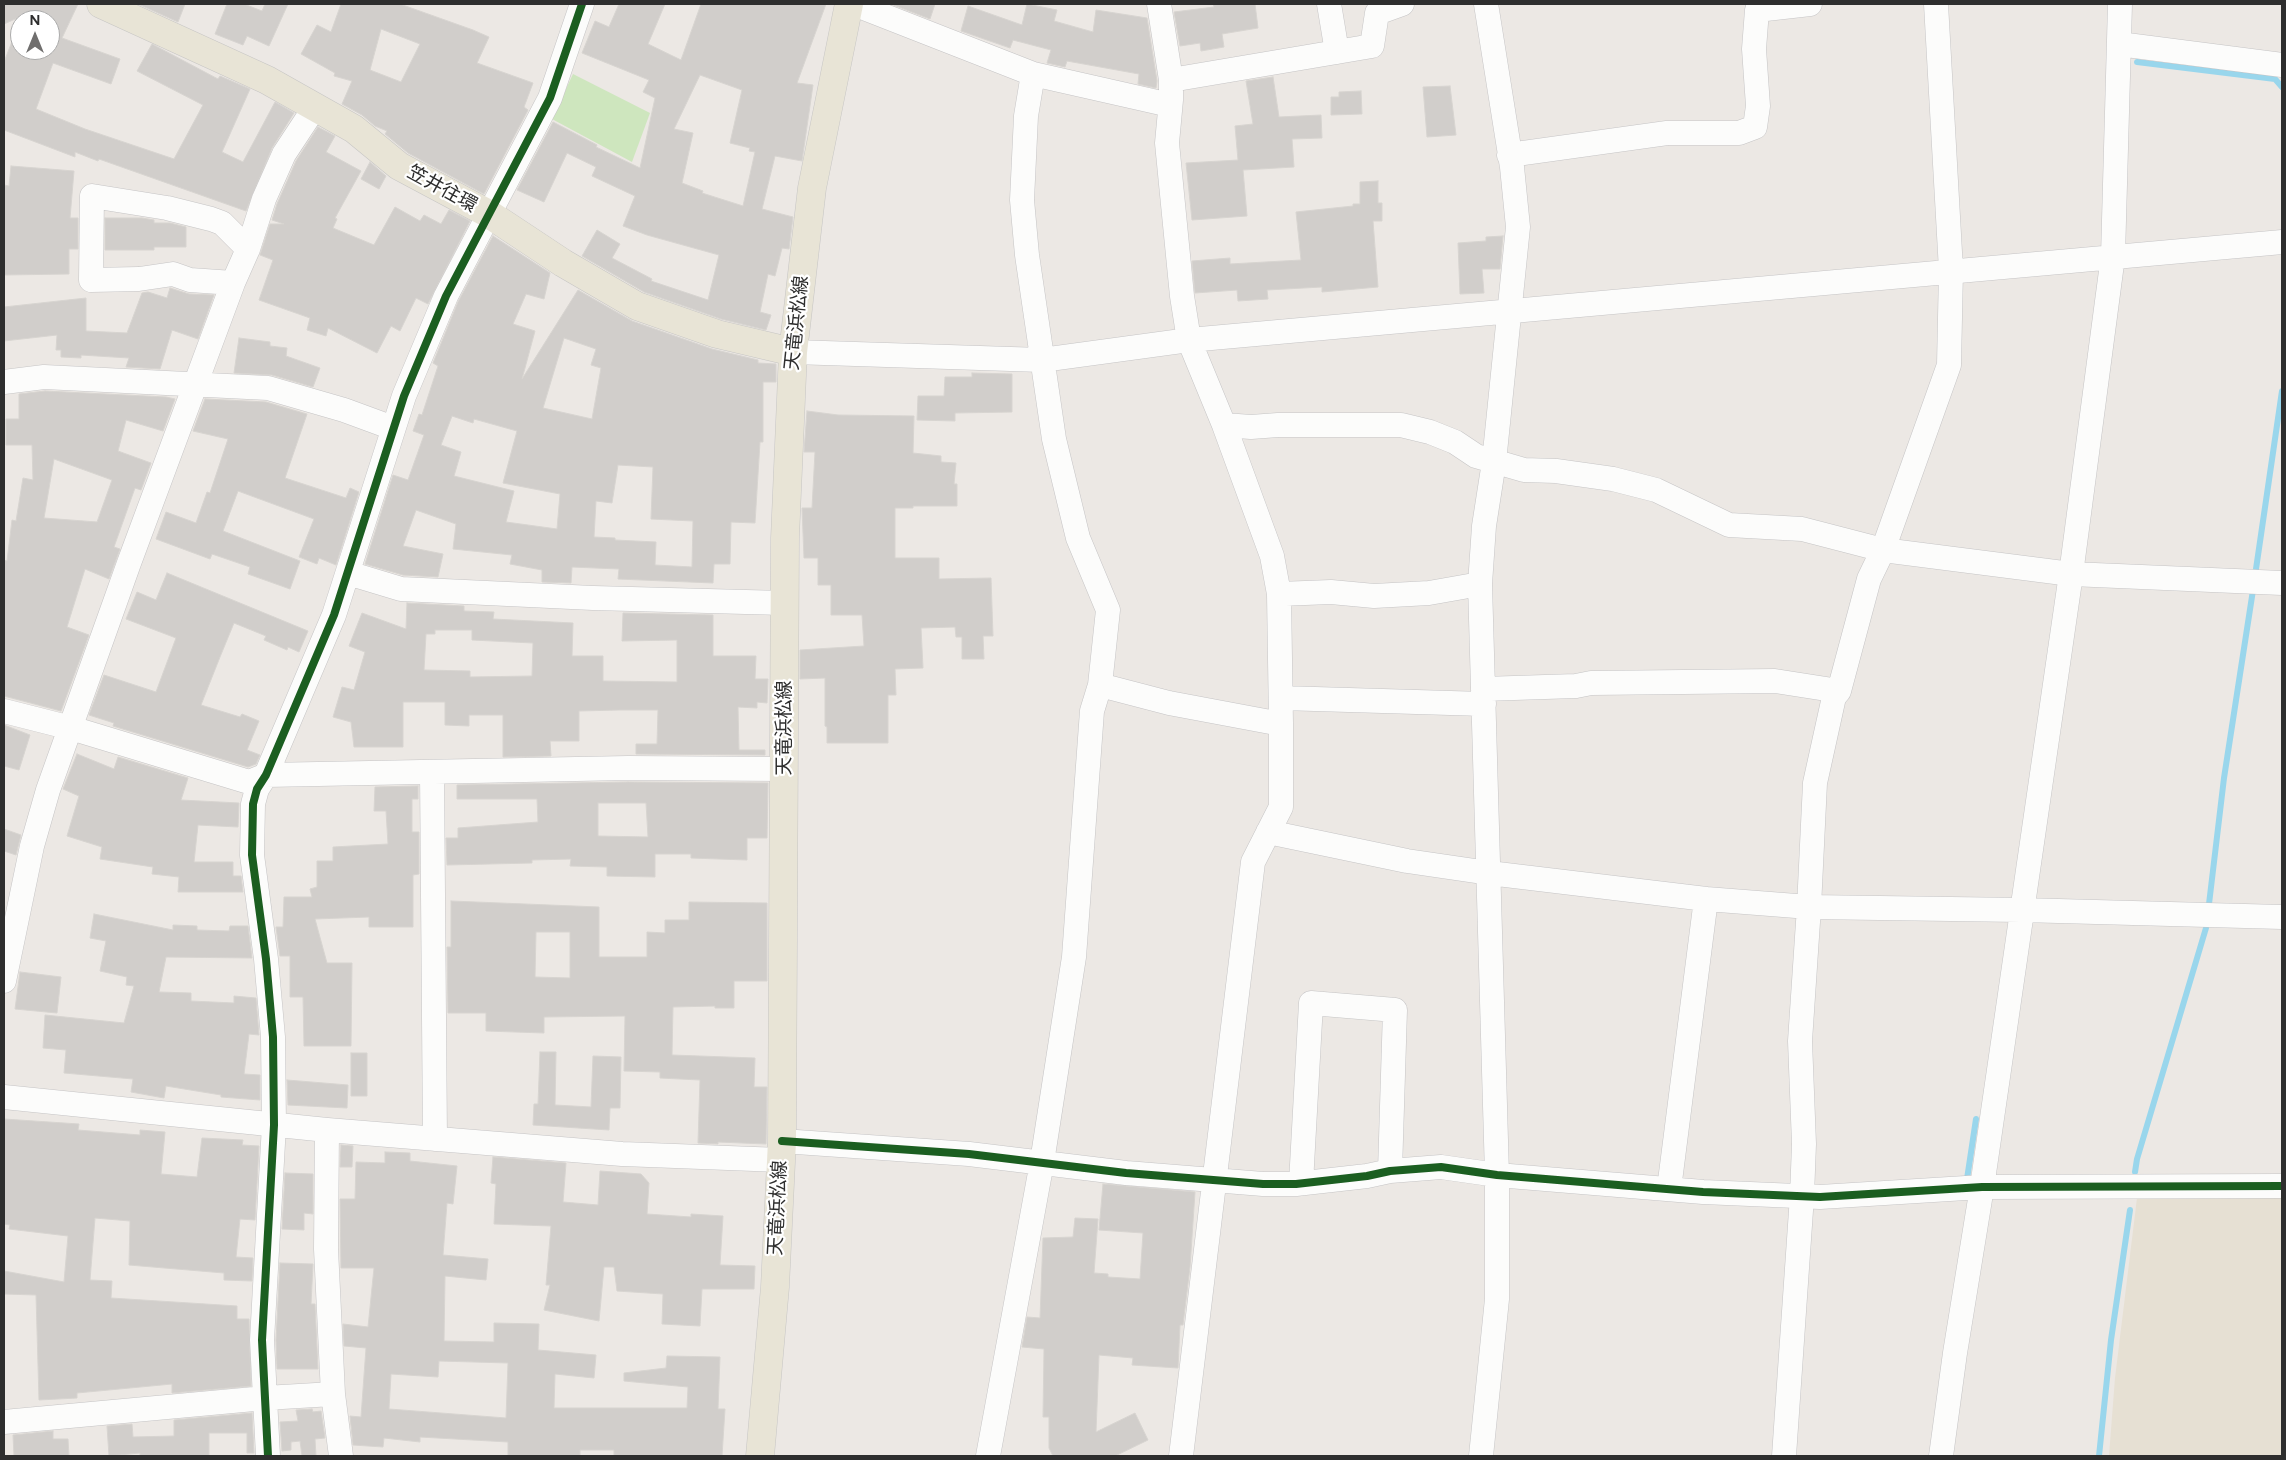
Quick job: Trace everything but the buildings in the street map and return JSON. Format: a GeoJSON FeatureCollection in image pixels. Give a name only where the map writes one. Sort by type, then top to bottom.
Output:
{"type":"FeatureCollection","features":[{"type":"Feature","properties":{"kind":"main road","name":"笠井往環"},"geometry":{"type":"LineString","coordinates":[[101,4],[142,12],[315,107],[354,129],[399,166],[488,214],[563,264],[637,306],[717,334],[793,352]]}},
{"type":"Feature","properties":{"kind":"main road","name":"天竜浜松線"},"geometry":{"type":"LineString","coordinates":[[760,1456],[775,1287],[781,1151],[784,603],[786,475],[793,352],[812,188],[849,4]]}},
{"type":"Feature","properties":{"kind":"street"},"geometry":{"type":"LineString","coordinates":[[268,1456],[263,1310],[274,1125],[273,1037],[266,958],[252,855],[253,804],[257,789],[266,775],[334,615],[393,428],[446,296],[550,98],[582,4]]}},
{"type":"Feature","properties":{"kind":"street"},"geometry":{"type":"LineString","coordinates":[[854,4],[1032,74],[1170,105]]}},
{"type":"Feature","properties":{"kind":"street"},"geometry":{"type":"LineString","coordinates":[[1159,4],[1171,80],[1167,143],[1182,296],[1189,340],[1224,425],[1272,556],[1279,594],[1281,698],[1281,807],[1253,862],[1182,1456]]}},
{"type":"Feature","properties":{"kind":"street"},"geometry":{"type":"LineString","coordinates":[[1329,4],[1337,52]]}},
{"type":"Feature","properties":{"kind":"street"},"geometry":{"type":"LineString","coordinates":[[1171,80],[1372,46],[1377,13],[1402,4]]}},
{"type":"Feature","properties":{"kind":"street"},"geometry":{"type":"LineString","coordinates":[[1482,1456],[1497,1299],[1497,1175],[1480,584],[1484,526],[1494,462],[1518,227],[1512,166],[1486,4]]}},
{"type":"Feature","properties":{"kind":"street"},"geometry":{"type":"LineString","coordinates":[[1509,155],[1667,133],[1739,133],[1754,127],[1758,106],[1754,49],[1757,10],[1810,4]]}},
{"type":"Feature","properties":{"kind":"street"},"geometry":{"type":"LineString","coordinates":[[1784,1456],[1802,1196],[1804,1144],[1800,1041],[1815,783],[1834,697],[1839,691],[1869,578],[1883,550],[1949,365],[1951,270],[1936,4]]}},
{"type":"Feature","properties":{"kind":"street"},"geometry":{"type":"LineString","coordinates":[[1941,1456],[2071,574],[2113,256],[2120,4]]}},
{"type":"Feature","properties":{"kind":"street"},"geometry":{"type":"LineString","coordinates":[[2119,44],[2282,66]]}},
{"type":"Feature","properties":{"kind":"street"},"geometry":{"type":"LineString","coordinates":[[988,1456],[1042,1162],[1074,958],[1092,711],[1100,685],[1108,610],[1078,538],[1054,439],[1027,255],[1022,200],[1026,116],[1032,74]]}},
{"type":"Feature","properties":{"kind":"street"},"geometry":{"type":"LineString","coordinates":[[4,981],[32,846],[48,790],[72,728],[129,562],[233,283],[248,248],[264,198],[284,154],[315,107]]}},
{"type":"Feature","properties":{"kind":"street"},"geometry":{"type":"LineString","coordinates":[[233,283],[190,280],[173,274],[139,280],[91,280],[92,196],[168,208],[211,219],[222,223],[248,248]]}},
{"type":"Feature","properties":{"kind":"street"},"geometry":{"type":"LineString","coordinates":[[793,352],[1042,360],[1189,340],[1509,313],[1951,270],[2282,242]]}},
{"type":"Feature","properties":{"kind":"street"},"geometry":{"type":"LineString","coordinates":[[4,382],[44,377],[278,390],[393,428]]}},
{"type":"Feature","properties":{"kind":"street"},"geometry":{"type":"LineString","coordinates":[[1224,425],[1251,427],[1278,425],[1400,425],[1430,432],[1455,442],[1476,456],[1524,470],[1556,471],[1613,479],[1656,490],[1729,525],[1802,529],[1883,550],[2071,574],[2282,583]]}},
{"type":"Feature","properties":{"kind":"street"},"geometry":{"type":"LineString","coordinates":[[348,573],[401,589],[593,598],[784,603]]}},
{"type":"Feature","properties":{"kind":"street"},"geometry":{"type":"LineString","coordinates":[[1279,594],[1331,592],[1374,596],[1429,593],[1480,584]]}},
{"type":"Feature","properties":{"kind":"street"},"geometry":{"type":"LineString","coordinates":[[1281,698],[1483,696],[1598,682],[1775,681],[1839,691]]}},
{"type":"Feature","properties":{"kind":"street"},"geometry":{"type":"LineString","coordinates":[[1100,685],[1169,703],[1281,724]]}},
{"type":"Feature","properties":{"kind":"street"},"geometry":{"type":"LineString","coordinates":[[4,711],[72,728],[250,782],[266,775],[628,768],[784,768]]}},
{"type":"Feature","properties":{"kind":"street"},"geometry":{"type":"LineString","coordinates":[[432,772],[435,1139]]}},
{"type":"Feature","properties":{"kind":"street"},"geometry":{"type":"LineString","coordinates":[[1268,832],[1407,861],[1489,873],[1706,899],[1809,908],[2021,910],[2282,917]]}},
{"type":"Feature","properties":{"kind":"street"},"geometry":{"type":"LineString","coordinates":[[1669,1189],[1706,899]]}},
{"type":"Feature","properties":{"kind":"street"},"geometry":{"type":"LineString","coordinates":[[1301,1183],[1310,1003],[1394,1010],[1390,1171]]}},
{"type":"Feature","properties":{"kind":"street"},"geometry":{"type":"LineString","coordinates":[[4,1096],[327,1130],[622,1154],[781,1151],[969,1154],[1214,1182],[1263,1184],[1301,1183],[1390,1171],[1441,1167],[1497,1175],[1750,1195],[1820,1198],[1982,1187],[2282,1186]]}},
{"type":"Feature","properties":{"kind":"street"},"geometry":{"type":"LineString","coordinates":[[327,1130],[326,1249],[334,1394],[341,1456]]}},
{"type":"Feature","properties":{"kind":"street"},"geometry":{"type":"LineString","coordinates":[[4,1422],[265,1398],[334,1394]]}},
{"type":"Feature","properties":{"kind":"shaded area"},"geometry":{"type":"Polygon","coordinates":[[[2137,1198],[2282,1198],[2282,1456],[2109,1456],[2115,1378],[2137,1198]]]}},
{"type":"Feature","properties":{"kind":"green space"},"geometry":{"type":"Polygon","coordinates":[[[573,74],[650,113],[632,162],[552,119],[573,74]]]}},
{"type":"Feature","properties":{"kind":"waterway"},"geometry":{"type":"LineString","coordinates":[[2137,62],[2275,79],[2282,87]]}},
{"type":"Feature","properties":{"kind":"waterway"},"geometry":{"type":"LineString","coordinates":[[2256,569],[2282,391]]}},
{"type":"Feature","properties":{"kind":"waterway"},"geometry":{"type":"LineString","coordinates":[[2209,904],[2224,778],[2253,590]]}},
{"type":"Feature","properties":{"kind":"waterway"},"geometry":{"type":"LineString","coordinates":[[2135,1172],[2137,1159],[2206,928]]}},
{"type":"Feature","properties":{"kind":"waterway"},"geometry":{"type":"LineString","coordinates":[[1967,1179],[1976,1119]]}},
{"type":"Feature","properties":{"kind":"waterway"},"geometry":{"type":"LineString","coordinates":[[2099,1456],[2111,1340],[2130,1210]]}},
{"type":"Feature","properties":{"kind":"cycle path"},"geometry":{"type":"LineString","coordinates":[[268,1456],[262,1340],[274,1125],[273,1037],[266,959],[252,855],[253,804],[257,789],[266,775],[334,615],[404,396],[446,296],[550,98],[582,4]]}},
{"type":"Feature","properties":{"kind":"cycle path"},"geometry":{"type":"LineString","coordinates":[[782,1141],[969,1154],[1126,1173],[1263,1184],[1296,1184],[1367,1176],[1390,1171],[1441,1167],[1497,1175],[1703,1192],[1820,1197],[1982,1187],[2282,1186]]}}]}
